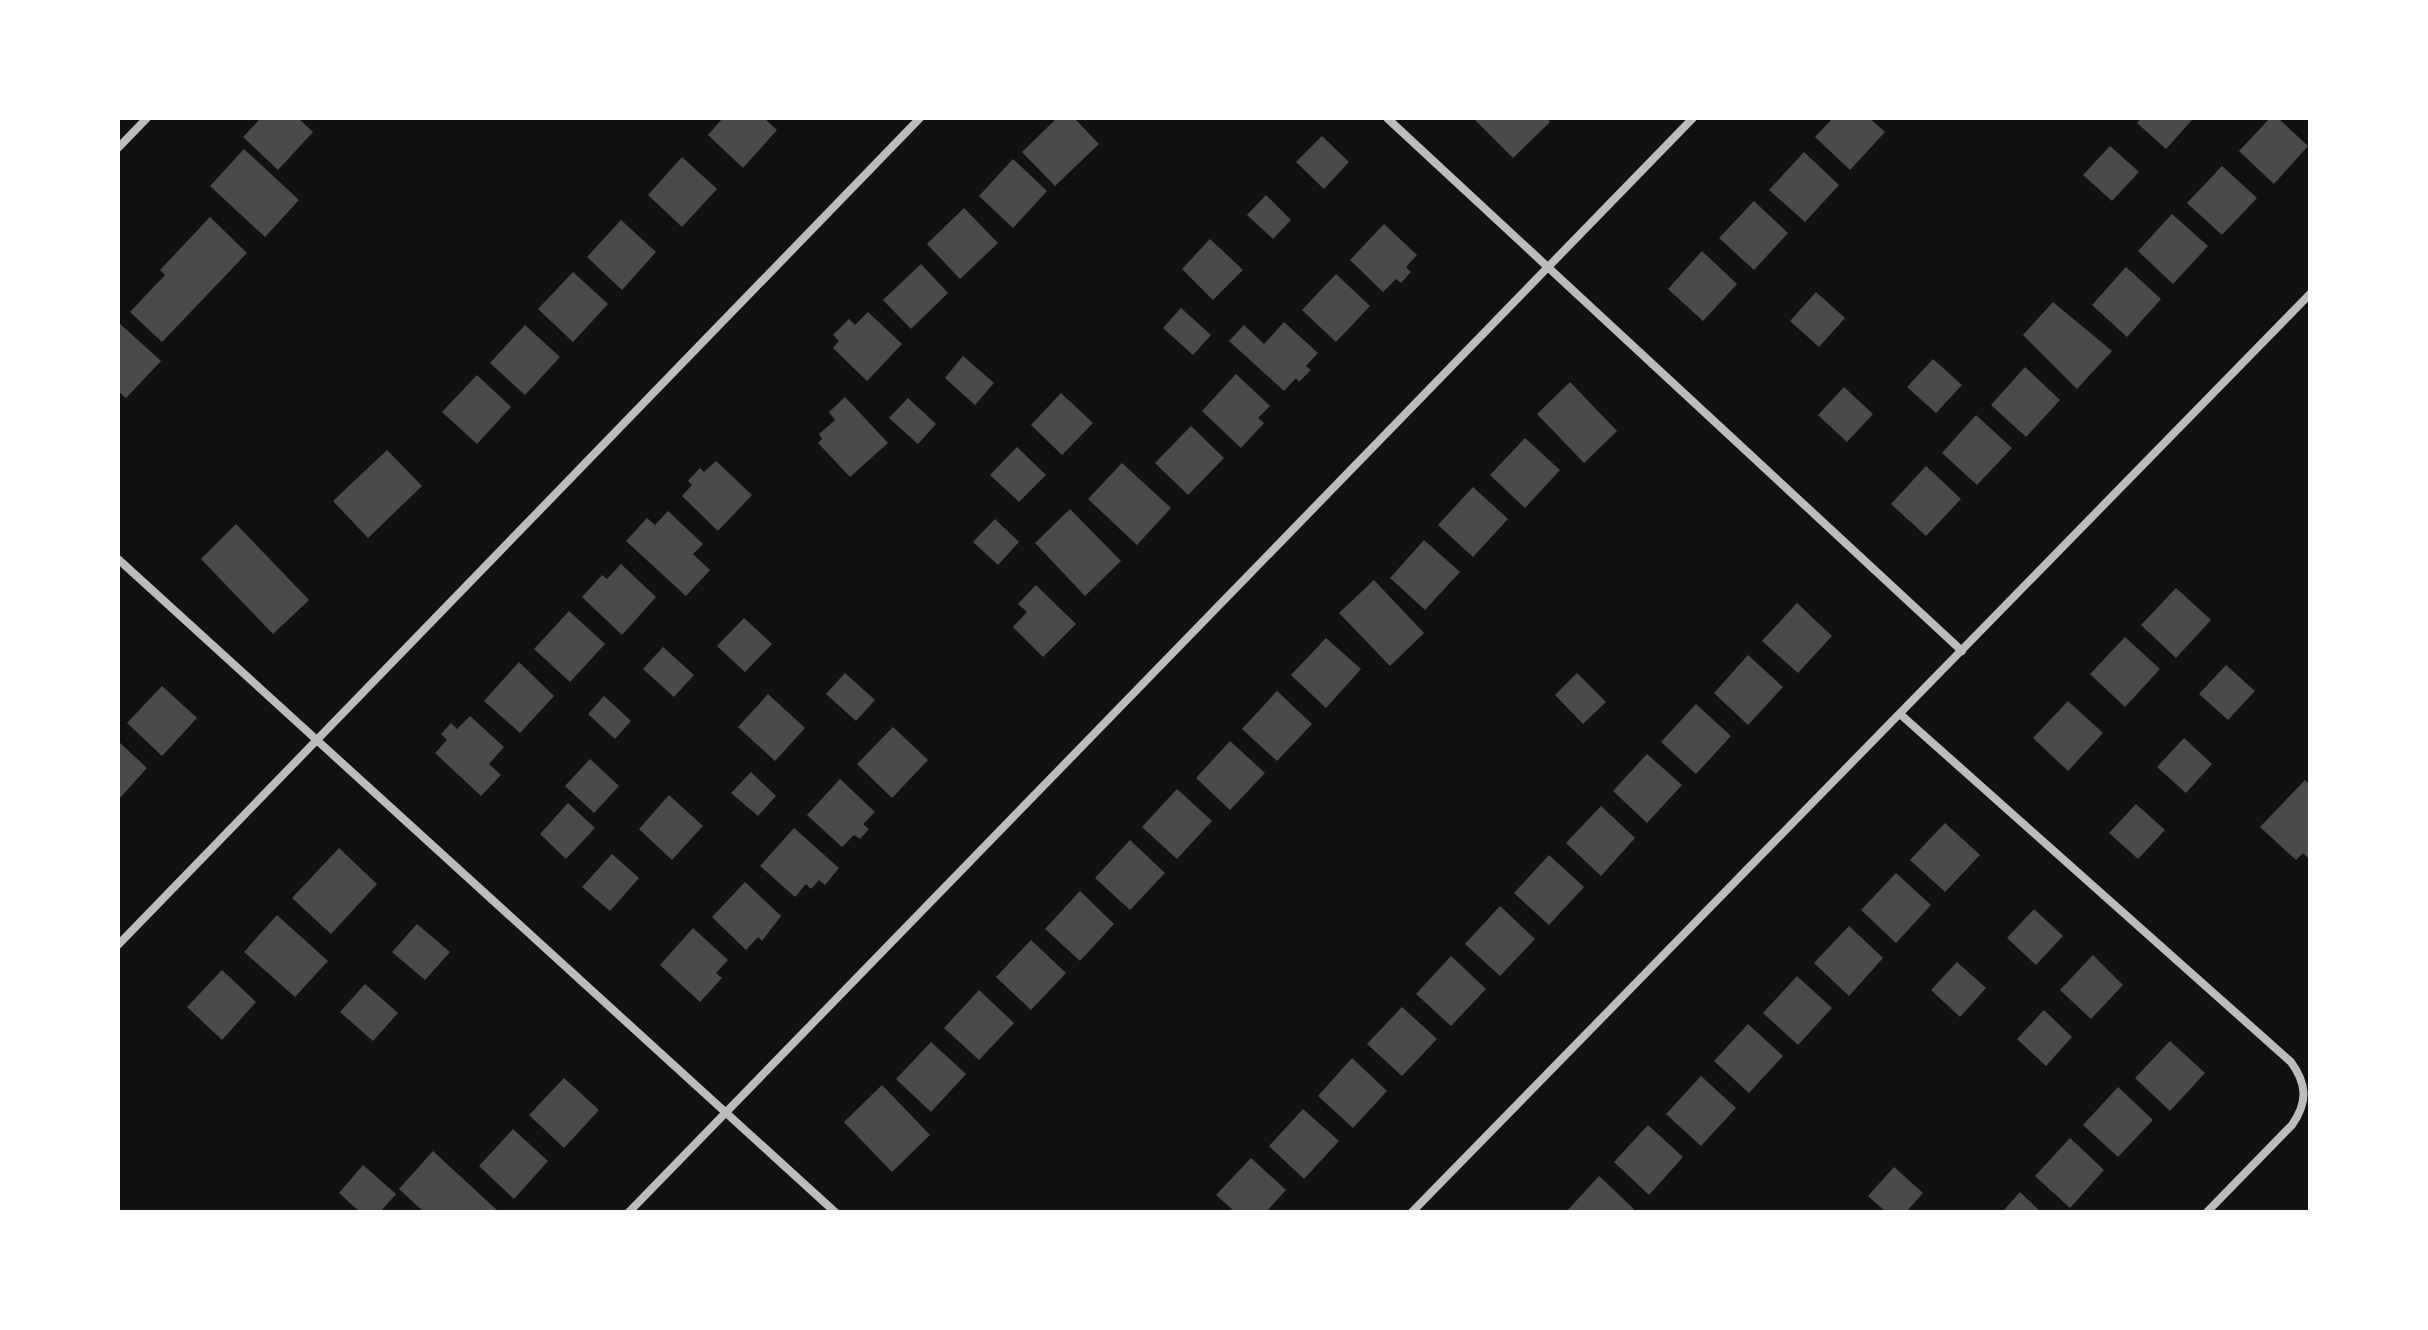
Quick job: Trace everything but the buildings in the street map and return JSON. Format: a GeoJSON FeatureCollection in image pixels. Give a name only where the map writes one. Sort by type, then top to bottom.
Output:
{"type":"FeatureCollection","features":[{"type":"Feature","properties":{"kind":"street"},"geometry":{"type":"LineString","coordinates":[[118,148],[147,118]]}},
{"type":"Feature","properties":{"kind":"street"},"geometry":{"type":"LineString","coordinates":[[118,945],[920,118]]}},
{"type":"Feature","properties":{"kind":"street"},"geometry":{"type":"LineString","coordinates":[[1387,118],[1962,651]]}},
{"type":"Feature","properties":{"kind":"street"},"geometry":{"type":"LineString","coordinates":[[629,1212],[1693,118]]}},
{"type":"Feature","properties":{"kind":"street"},"geometry":{"type":"LineString","coordinates":[[1412,1212],[2310,294]]}},
{"type":"Feature","properties":{"kind":"street"},"geometry":{"type":"LineString","coordinates":[[118,559],[835,1212]]}},
{"type":"Feature","properties":{"kind":"street"},"geometry":{"type":"LineString","coordinates":[[1900,714],[2291,1062],[2302,1077],[2305,1092],[2301,1111],[2292,1125],[2207,1212]]}}]}
